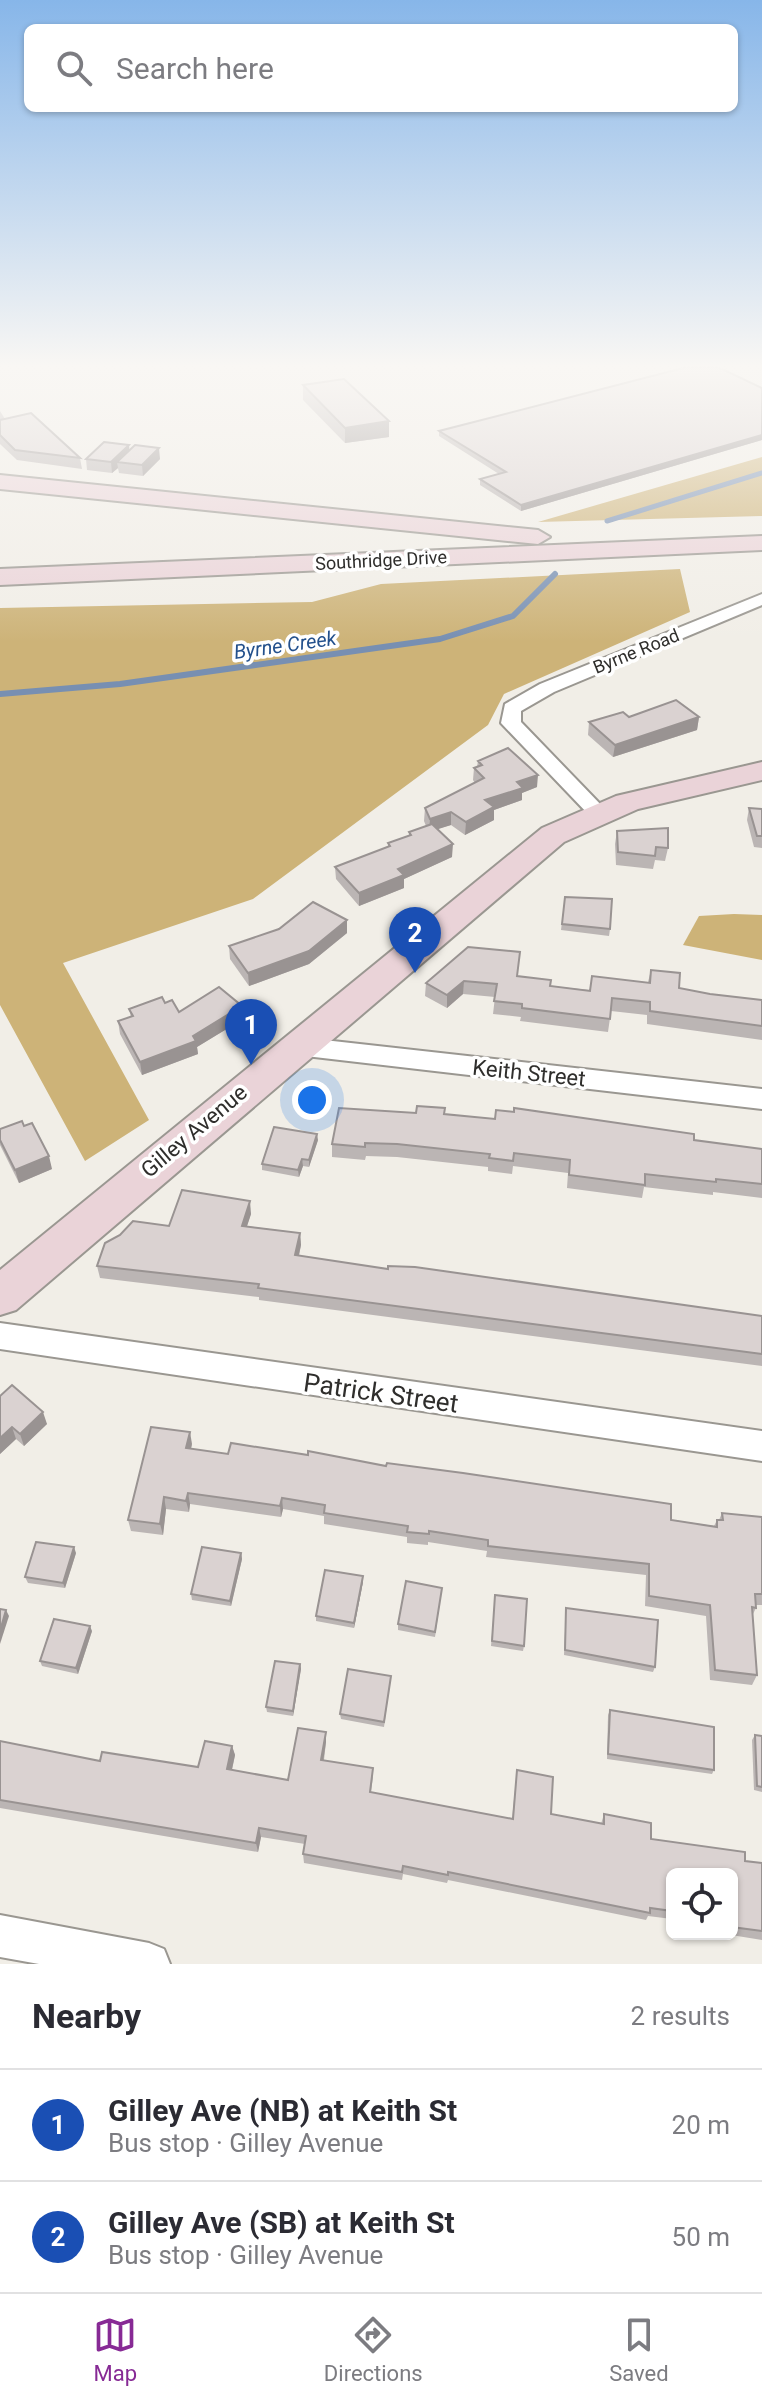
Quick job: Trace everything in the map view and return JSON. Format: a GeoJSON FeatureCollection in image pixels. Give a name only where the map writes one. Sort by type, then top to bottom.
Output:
{"type":"FeatureCollection","features":[{"type":"Feature","properties":{"kind":"main road"},"geometry":{"type":"LineString","coordinates":[[0,482],[427,523],[548,539]]}},
{"type":"Feature","properties":{"kind":"main road"},"geometry":{"type":"LineString","coordinates":[[324,515],[346,530],[345,537],[330,549]]}},
{"type":"Feature","properties":{"kind":"main road","name":"Southridge Drive"},"geometry":{"type":"LineString","coordinates":[[0,563],[762,530]]}},
{"type":"Feature","properties":{"kind":"main road","name":"Southridge Drive"},"geometry":{"type":"LineString","coordinates":[[0,577],[762,543]]}},
{"type":"Feature","properties":{"kind":"main road"},"geometry":{"type":"LineString","coordinates":[[662,548],[762,562]]}},
{"type":"Feature","properties":{"kind":"main road","name":"Gilley Avenue"},"geometry":{"type":"LineString","coordinates":[[0,1296],[553,835],[597,812],[762,771]]}},
{"type":"Feature","properties":{"kind":"street","name":"Byrne Road"},"geometry":{"type":"LineString","coordinates":[[597,812],[511,723],[512,708],[547,688],[762,599]]}},
{"type":"Feature","properties":{"kind":"street","name":"Keith Street"},"geometry":{"type":"LineString","coordinates":[[297,1046],[762,1099]]}},
{"type":"Feature","properties":{"kind":"street","name":"Patrick Street"},"geometry":{"type":"LineString","coordinates":[[0,1336],[762,1446]]}},
{"type":"Feature","properties":{"kind":"street"},"geometry":{"type":"LineString","coordinates":[[0,1936],[149,1964]]}},
{"type":"Feature","properties":{"kind":"shaded area"},"geometry":{"type":"Polygon","coordinates":[[[756,459],[762,459],[762,516],[538,522],[756,459]]]}},
{"type":"Feature","properties":{"kind":"shaded area"},"geometry":{"type":"Polygon","coordinates":[[[680,569],[690,612],[504,694],[488,725],[253,899],[63,963],[149,1120],[85,1161],[0,1005],[0,608],[312,602],[381,584],[680,569]]]}},
{"type":"Feature","properties":{"kind":"shaded area"},"geometry":{"type":"Polygon","coordinates":[[[762,915],[762,960],[683,945],[699,916],[762,915]]]}},
{"type":"Feature","properties":{"kind":"building"},"geometry":{"type":"Polygon","coordinates":[[[86,459],[115,459],[111,462],[86,459]]]}},
{"type":"Feature","properties":{"kind":"building"},"geometry":{"type":"Polygon","coordinates":[[[121,459],[148,459],[142,465],[117,462],[121,459]]]}},
{"type":"Feature","properties":{"kind":"building"},"geometry":{"type":"Polygon","coordinates":[[[484,459],[681,459],[521,505],[480,479],[506,472],[484,459]]]}},
{"type":"Feature","properties":{"kind":"building"},"geometry":{"type":"Polygon","coordinates":[[[676,700],[699,717],[615,745],[589,722],[623,712],[629,717],[676,700]]]}},
{"type":"Feature","properties":{"kind":"building"},"geometry":{"type":"Polygon","coordinates":[[[508,748],[538,775],[517,782],[523,788],[485,800],[494,807],[466,822],[451,812],[430,819],[425,808],[484,778],[474,768],[482,765],[478,761],[508,748]]]}},
{"type":"Feature","properties":{"kind":"building"},"geometry":{"type":"Polygon","coordinates":[[[749,808],[762,809],[762,836],[757,836],[749,808]]]}},
{"type":"Feature","properties":{"kind":"building"},"geometry":{"type":"Polygon","coordinates":[[[432,824],[453,844],[398,869],[404,875],[359,893],[335,867],[390,846],[388,843],[432,824]]]}},
{"type":"Feature","properties":{"kind":"building"},"geometry":{"type":"Polygon","coordinates":[[[668,828],[668,848],[656,847],[655,856],[618,852],[617,831],[668,828]]]}},
{"type":"Feature","properties":{"kind":"building"},"geometry":{"type":"Polygon","coordinates":[[[565,897],[612,899],[610,929],[562,924],[565,897]]]}},
{"type":"Feature","properties":{"kind":"building"},"geometry":{"type":"Polygon","coordinates":[[[313,902],[347,920],[309,951],[248,973],[229,946],[279,929],[313,902]]]}},
{"type":"Feature","properties":{"kind":"building"},"geometry":{"type":"Polygon","coordinates":[[[468,947],[520,952],[517,976],[551,980],[550,986],[590,991],[592,976],[650,983],[651,970],[680,973],[679,988],[762,1000],[762,1026],[650,1011],[650,1002],[612,998],[610,1019],[522,1008],[522,1004],[494,1001],[497,984],[464,981],[447,995],[426,983],[468,947]]]}},
{"type":"Feature","properties":{"kind":"building"},"geometry":{"type":"Polygon","coordinates":[[[219,987],[242,1006],[193,1036],[196,1041],[140,1062],[118,1021],[133,1016],[129,1009],[162,997],[165,1003],[172,1000],[179,1012],[219,987]]]}},
{"type":"Feature","properties":{"kind":"building"},"geometry":{"type":"Polygon","coordinates":[[[417,1106],[445,1108],[444,1114],[495,1119],[496,1110],[514,1112],[514,1108],[694,1134],[694,1140],[762,1149],[762,1184],[645,1174],[645,1185],[569,1175],[570,1160],[514,1153],[513,1161],[489,1158],[490,1154],[397,1144],[365,1143],[365,1147],[332,1144],[339,1108],[416,1113],[417,1106]]]}},
{"type":"Feature","properties":{"kind":"building"},"geometry":{"type":"Polygon","coordinates":[[[22,1121],[24,1126],[32,1123],[49,1156],[15,1170],[0,1140],[0,1129],[22,1121]]]}},
{"type":"Feature","properties":{"kind":"building"},"geometry":{"type":"Polygon","coordinates":[[[274,1127],[317,1134],[309,1160],[302,1159],[298,1170],[262,1164],[274,1127]]]}},
{"type":"Feature","properties":{"kind":"building"},"geometry":{"type":"Polygon","coordinates":[[[182,1190],[250,1201],[242,1226],[300,1233],[295,1255],[388,1269],[388,1266],[415,1267],[762,1316],[762,1354],[258,1288],[259,1284],[97,1266],[105,1243],[120,1235],[133,1221],[169,1226],[182,1190]]]}},
{"type":"Feature","properties":{"kind":"building"},"geometry":{"type":"Polygon","coordinates":[[[12,1385],[43,1412],[20,1434],[12,1427],[0,1438],[0,1396],[12,1385]]]}},
{"type":"Feature","properties":{"kind":"building"},"geometry":{"type":"Polygon","coordinates":[[[151,1427],[190,1432],[186,1448],[228,1454],[231,1443],[308,1455],[308,1451],[386,1466],[387,1463],[463,1473],[671,1504],[671,1520],[717,1527],[717,1520],[723,1520],[722,1513],[762,1517],[762,1594],[755,1594],[756,1608],[752,1607],[757,1675],[715,1670],[710,1605],[649,1596],[649,1564],[488,1546],[488,1540],[429,1531],[429,1534],[407,1532],[408,1526],[324,1513],[325,1505],[282,1498],[280,1506],[188,1493],[186,1501],[164,1497],[160,1524],[128,1520],[151,1427]]]}},
{"type":"Feature","properties":{"kind":"building"},"geometry":{"type":"Polygon","coordinates":[[[36,1542],[74,1547],[63,1583],[25,1577],[36,1542]]]}},
{"type":"Feature","properties":{"kind":"building"},"geometry":{"type":"Polygon","coordinates":[[[202,1547],[241,1553],[230,1601],[191,1594],[202,1547]]]}},
{"type":"Feature","properties":{"kind":"building"},"geometry":{"type":"Polygon","coordinates":[[[325,1570],[363,1576],[354,1623],[316,1616],[325,1570]]]}},
{"type":"Feature","properties":{"kind":"building"},"geometry":{"type":"Polygon","coordinates":[[[406,1581],[442,1588],[435,1632],[398,1624],[406,1581]]]}},
{"type":"Feature","properties":{"kind":"building"},"geometry":{"type":"Polygon","coordinates":[[[495,1595],[527,1599],[524,1646],[492,1641],[495,1595]]]}},
{"type":"Feature","properties":{"kind":"building"},"geometry":{"type":"Polygon","coordinates":[[[566,1608],[658,1620],[655,1667],[565,1650],[566,1608]]]}},
{"type":"Feature","properties":{"kind":"building"},"geometry":{"type":"Polygon","coordinates":[[[0,1609],[6,1610],[0,1631],[0,1609]]]}},
{"type":"Feature","properties":{"kind":"building"},"geometry":{"type":"Polygon","coordinates":[[[54,1619],[90,1626],[76,1668],[40,1661],[54,1619]]]}},
{"type":"Feature","properties":{"kind":"building"},"geometry":{"type":"Polygon","coordinates":[[[275,1661],[300,1664],[293,1711],[266,1707],[275,1661]]]}},
{"type":"Feature","properties":{"kind":"building"},"geometry":{"type":"Polygon","coordinates":[[[348,1669],[391,1676],[384,1722],[340,1714],[348,1669]]]}},
{"type":"Feature","properties":{"kind":"building"},"geometry":{"type":"Polygon","coordinates":[[[610,1710],[714,1727],[714,1770],[608,1754],[610,1710]]]}},
{"type":"Feature","properties":{"kind":"building"},"geometry":{"type":"Polygon","coordinates":[[[298,1728],[326,1732],[321,1760],[373,1768],[370,1792],[513,1819],[517,1770],[553,1777],[551,1814],[604,1824],[604,1814],[651,1823],[651,1839],[745,1852],[745,1861],[762,1863],[762,1931],[738,1928],[738,1868],[666,1868],[666,1910],[650,1908],[650,1913],[448,1872],[448,1875],[403,1866],[402,1872],[303,1854],[306,1836],[259,1828],[256,1843],[0,1800],[0,1741],[100,1761],[102,1752],[198,1767],[205,1741],[232,1746],[227,1769],[288,1780],[298,1728]]]}},
{"type":"Feature","properties":{"kind":"building"},"geometry":{"type":"Polygon","coordinates":[[[755,1735],[762,1736],[762,1787],[757,1786],[755,1735]]]}},
{"type":"Feature","properties":{"kind":"waterway","name":"Byrne Creek"},"geometry":{"type":"LineString","coordinates":[[607,521],[762,473]]}},
{"type":"Feature","properties":{"kind":"waterway","name":"Byrne Creek"},"geometry":{"type":"LineString","coordinates":[[0,694],[120,684],[440,639],[513,616],[555,574]]}},
{"type":"Feature","properties":{"kind":"place","name":"Gilley Ave (SB) at Keith St"},"geometry":{"type":"Point","coordinates":[415,973]}},
{"type":"Feature","properties":{"kind":"place","name":"Gilley Ave (NB) at Keith St"},"geometry":{"type":"Point","coordinates":[251,1065]}}]}
